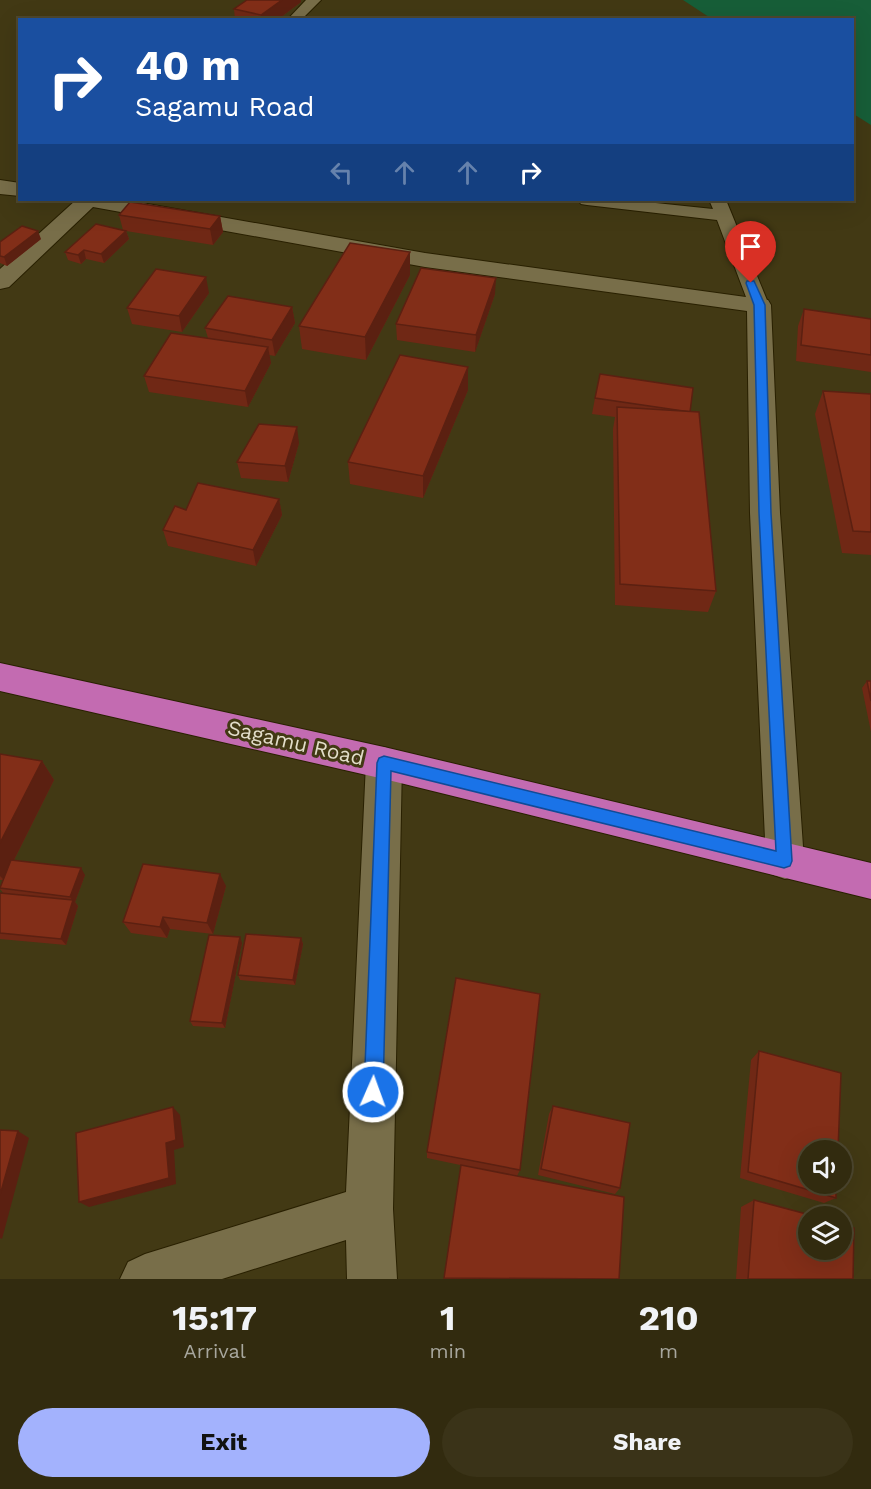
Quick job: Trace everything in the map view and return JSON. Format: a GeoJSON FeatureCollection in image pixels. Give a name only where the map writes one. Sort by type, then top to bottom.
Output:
{"type":"FeatureCollection","features":[{"type":"Feature","properties":{"kind":"highway","name":"Sagamu Road"},"geometry":{"type":"LineString","coordinates":[[0,677],[384,763],[871,881]]}},
{"type":"Feature","properties":{"kind":"street"},"geometry":{"type":"LineString","coordinates":[[0,187],[18,190]]}},
{"type":"Feature","properties":{"kind":"street"},"geometry":{"type":"LineString","coordinates":[[0,282],[89,201]]}},
{"type":"Feature","properties":{"kind":"street"},"geometry":{"type":"LineString","coordinates":[[96,201],[425,260],[759,305],[765,513],[784,861]]}},
{"type":"Feature","properties":{"kind":"street"},"geometry":{"type":"LineString","coordinates":[[372,1279],[369,1209],[384,763]]}},
{"type":"Feature","properties":{"kind":"street"},"geometry":{"type":"LineString","coordinates":[[145,1279],[369,1209]]}},
{"type":"Feature","properties":{"kind":"lane"},"geometry":{"type":"LineString","coordinates":[[295,18],[315,0]]}},
{"type":"Feature","properties":{"kind":"lane"},"geometry":{"type":"LineString","coordinates":[[604,201],[722,208],[759,305]]}},
{"type":"Feature","properties":{"kind":"green space"},"geometry":{"type":"Polygon","coordinates":[[[683,0],[871,0],[871,125],[854,114],[854,18],[710,18],[683,0]]]}},
{"type":"Feature","properties":{"kind":"building"},"geometry":{"type":"Polygon","coordinates":[[[247,0],[282,0],[261,15],[234,9],[247,0]]]}},
{"type":"Feature","properties":{"kind":"building"},"geometry":{"type":"Polygon","coordinates":[[[130,202],[220,216],[210,229],[119,215],[130,202]]]}},
{"type":"Feature","properties":{"kind":"building"},"geometry":{"type":"Polygon","coordinates":[[[96,224],[126,231],[101,254],[84,250],[78,255],[65,252],[96,224]]]}},
{"type":"Feature","properties":{"kind":"building"},"geometry":{"type":"Polygon","coordinates":[[[22,226],[38,231],[4,257],[0,256],[0,242],[22,226]]]}},
{"type":"Feature","properties":{"kind":"building"},"geometry":{"type":"Polygon","coordinates":[[[350,243],[410,252],[365,337],[299,326],[350,243]]]}},
{"type":"Feature","properties":{"kind":"building"},"geometry":{"type":"Polygon","coordinates":[[[421,268],[496,278],[476,335],[396,324],[421,268]]]}},
{"type":"Feature","properties":{"kind":"building"},"geometry":{"type":"Polygon","coordinates":[[[156,269],[206,277],[179,316],[127,308],[156,269]]]}},
{"type":"Feature","properties":{"kind":"building"},"geometry":{"type":"Polygon","coordinates":[[[228,296],[292,307],[272,340],[205,328],[228,296]]]}},
{"type":"Feature","properties":{"kind":"building"},"geometry":{"type":"Polygon","coordinates":[[[804,309],[871,319],[871,355],[801,345],[804,309]]]}},
{"type":"Feature","properties":{"kind":"building"},"geometry":{"type":"Polygon","coordinates":[[[171,333],[268,347],[245,391],[144,376],[171,333]]]}},
{"type":"Feature","properties":{"kind":"building"},"geometry":{"type":"Polygon","coordinates":[[[400,355],[468,367],[423,476],[348,462],[400,355]]]}},
{"type":"Feature","properties":{"kind":"building"},"geometry":{"type":"Polygon","coordinates":[[[600,374],[693,388],[690,412],[595,398],[600,374]]]}},
{"type":"Feature","properties":{"kind":"building"},"geometry":{"type":"Polygon","coordinates":[[[823,391],[871,394],[871,532],[853,531],[823,391]]]}},
{"type":"Feature","properties":{"kind":"building"},"geometry":{"type":"Polygon","coordinates":[[[617,407],[699,412],[716,591],[620,584],[617,407]]]}},
{"type":"Feature","properties":{"kind":"building"},"geometry":{"type":"Polygon","coordinates":[[[259,424],[297,427],[285,466],[237,462],[259,424]]]}},
{"type":"Feature","properties":{"kind":"building"},"geometry":{"type":"Polygon","coordinates":[[[198,483],[279,499],[253,550],[163,530],[175,506],[186,510],[198,483]]]}},
{"type":"Feature","properties":{"kind":"building"},"geometry":{"type":"Polygon","coordinates":[[[867,681],[871,681],[871,701],[867,681]]]}},
{"type":"Feature","properties":{"kind":"building"},"geometry":{"type":"Polygon","coordinates":[[[0,754],[42,761],[0,843],[0,754]]]}},
{"type":"Feature","properties":{"kind":"building"},"geometry":{"type":"Polygon","coordinates":[[[11,860],[81,868],[70,897],[0,888],[11,860]]]}},
{"type":"Feature","properties":{"kind":"building"},"geometry":{"type":"Polygon","coordinates":[[[143,864],[220,874],[207,923],[163,917],[160,927],[123,922],[143,864]]]}},
{"type":"Feature","properties":{"kind":"building"},"geometry":{"type":"Polygon","coordinates":[[[0,893],[73,900],[61,939],[0,933],[0,893]]]}},
{"type":"Feature","properties":{"kind":"building"},"geometry":{"type":"Polygon","coordinates":[[[246,934],[301,938],[293,980],[238,975],[246,934]]]}},
{"type":"Feature","properties":{"kind":"building"},"geometry":{"type":"Polygon","coordinates":[[[209,935],[240,937],[222,1023],[190,1021],[209,935]]]}},
{"type":"Feature","properties":{"kind":"building"},"geometry":{"type":"Polygon","coordinates":[[[456,978],[540,994],[520,1170],[427,1152],[456,978]]]}},
{"type":"Feature","properties":{"kind":"building"},"geometry":{"type":"Polygon","coordinates":[[[759,1051],[841,1073],[838,1140],[798,1140],[798,1187],[748,1172],[759,1051]]]}},
{"type":"Feature","properties":{"kind":"building"},"geometry":{"type":"Polygon","coordinates":[[[553,1106],[630,1123],[620,1188],[541,1169],[553,1106]]]}},
{"type":"Feature","properties":{"kind":"building"},"geometry":{"type":"Polygon","coordinates":[[[173,1107],[176,1140],[166,1143],[169,1178],[79,1202],[76,1133],[173,1107]]]}},
{"type":"Feature","properties":{"kind":"building"},"geometry":{"type":"Polygon","coordinates":[[[0,1130],[18,1131],[0,1195],[0,1130]]]}},
{"type":"Feature","properties":{"kind":"building"},"geometry":{"type":"Polygon","coordinates":[[[461,1165],[624,1197],[619,1279],[444,1278],[461,1165]]]}},
{"type":"Feature","properties":{"kind":"building"},"geometry":{"type":"Polygon","coordinates":[[[822,1194],[836,1194],[836,1198],[822,1194]]]}},
{"type":"Feature","properties":{"kind":"building"},"geometry":{"type":"Polygon","coordinates":[[[754,1200],[798,1212],[798,1260],[852,1260],[852,1227],[854,1228],[853,1279],[748,1279],[754,1200]]]}},
{"type":"Feature","properties":{"kind":"route"},"geometry":{"type":"LineString","coordinates":[[373,1092],[384,763],[784,861],[765,513],[759,305],[751,283]]}}]}
